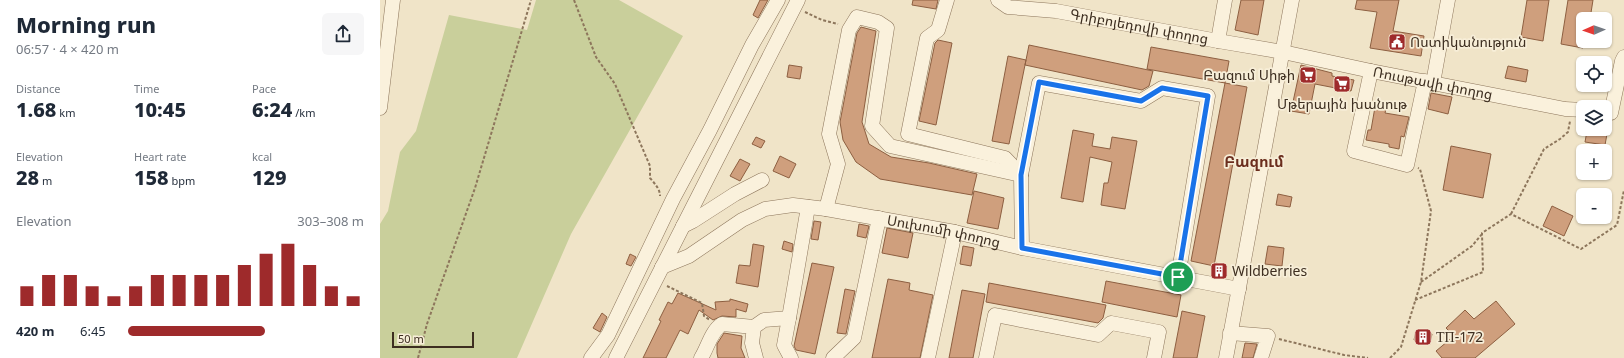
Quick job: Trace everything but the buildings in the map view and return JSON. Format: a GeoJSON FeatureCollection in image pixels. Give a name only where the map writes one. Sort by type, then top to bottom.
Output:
{"type":"FeatureCollection","features":[{"type":"Feature","properties":{"kind":"street"},"geometry":{"type":"LineString","coordinates":[[380,108],[393,0]]}},
{"type":"Feature","properties":{"kind":"street"},"geometry":{"type":"LineString","coordinates":[[592,358],[608,335],[670,206],[752,45],[778,0]]}},
{"type":"Feature","properties":{"kind":"street"},"geometry":{"type":"LineString","coordinates":[[947,0],[938,30],[927,38],[908,134],[1006,158],[1021,175]]}},
{"type":"Feature","properties":{"kind":"street","name":"Գրիբոյեդովի փողոց"},"geometry":{"type":"LineString","coordinates":[[998,0],[1008,8],[1056,5],[1218,41],[1283,52]]}},
{"type":"Feature","properties":{"kind":"street"},"geometry":{"type":"LineString","coordinates":[[1218,41],[1225,0]]}},
{"type":"Feature","properties":{"kind":"street"},"geometry":{"type":"LineString","coordinates":[[1226,358],[1292,0]]}},
{"type":"Feature","properties":{"kind":"street"},"geometry":{"type":"LineString","coordinates":[[1371,71],[1354,151],[1407,165],[1429,82],[1448,0]]}},
{"type":"Feature","properties":{"kind":"street"},"geometry":{"type":"LineString","coordinates":[[616,358],[796,3]]}},
{"type":"Feature","properties":{"kind":"street"},"geometry":{"type":"LineString","coordinates":[[826,209],[838,164],[829,134],[849,30],[857,18],[878,22],[886,28],[872,126],[890,146],[1021,175]]}},
{"type":"Feature","properties":{"kind":"street","name":"Ռուսթավի փողոց"},"geometry":{"type":"LineString","coordinates":[[1283,52],[1371,71],[1576,110]]}},
{"type":"Feature","properties":{"kind":"street"},"geometry":{"type":"LineString","coordinates":[[1613,113],[1624,57]]}},
{"type":"Feature","properties":{"kind":"street"},"geometry":{"type":"LineString","coordinates":[[1022,248],[1021,175],[1039,82],[1141,101],[1162,88],[1208,96],[1178,277]]}},
{"type":"Feature","properties":{"kind":"street"},"geometry":{"type":"LineString","coordinates":[[683,226],[762,180]]}},
{"type":"Feature","properties":{"kind":"street","name":"Սուխումի փողոց"},"geometry":{"type":"LineString","coordinates":[[662,267],[689,256],[742,220],[765,208],[793,205],[880,218],[955,232],[1022,248],[1239,289]]}},
{"type":"Feature","properties":{"kind":"street"},"geometry":{"type":"LineString","coordinates":[[791,358],[784,345],[808,207]]}},
{"type":"Feature","properties":{"kind":"street"},"geometry":{"type":"LineString","coordinates":[[833,358],[854,338],[880,218]]}},
{"type":"Feature","properties":{"kind":"street"},"geometry":{"type":"LineString","coordinates":[[928,358],[955,232]]}},
{"type":"Feature","properties":{"kind":"street"},"geometry":{"type":"LineString","coordinates":[[986,358],[995,315],[1098,335],[1111,323],[1159,332],[1154,358]]}},
{"type":"Feature","properties":{"kind":"street"},"geometry":{"type":"LineString","coordinates":[[701,358],[714,332],[722,324],[754,327],[764,320],[789,318]]}},
{"type":"Feature","properties":{"kind":"street"},"geometry":{"type":"LineString","coordinates":[[754,327],[752,343],[756,358]]}},
{"type":"Feature","properties":{"kind":"street"},"geometry":{"type":"LineString","coordinates":[[1230,333],[1268,336],[1261,358]]}},
{"type":"Feature","properties":{"kind":"path"},"geometry":{"type":"LineString","coordinates":[[418,358],[427,324],[475,188],[531,0]]}},
{"type":"Feature","properties":{"kind":"path"},"geometry":{"type":"LineString","coordinates":[[574,0],[596,57],[615,84],[630,118],[650,166],[650,178],[656,184],[660,192],[660,201],[670,206]]}},
{"type":"Feature","properties":{"kind":"path"},"geometry":{"type":"LineString","coordinates":[[796,3],[822,20],[838,24]]}},
{"type":"Feature","properties":{"kind":"path"},"geometry":{"type":"LineString","coordinates":[[1421,282],[1472,246],[1482,233],[1511,214],[1544,149],[1568,132],[1576,114]]}},
{"type":"Feature","properties":{"kind":"path"},"geometry":{"type":"LineString","coordinates":[[1390,358],[1401,347],[1421,282],[1431,211],[1420,169],[1407,165]]}},
{"type":"Feature","properties":{"kind":"path"},"geometry":{"type":"LineString","coordinates":[[1511,214],[1581,249],[1617,225],[1624,190]]}},
{"type":"Feature","properties":{"kind":"path"},"geometry":{"type":"LineString","coordinates":[[1415,300],[1483,272],[1482,233]]}},
{"type":"Feature","properties":{"kind":"path"},"geometry":{"type":"LineString","coordinates":[[655,280],[702,303],[704,316],[713,322],[722,324]]}},
{"type":"Feature","properties":{"kind":"path"},"geometry":{"type":"LineString","coordinates":[[1268,336],[1344,355],[1368,358]]}},
{"type":"Feature","properties":{"kind":"green space"},"geometry":{"type":"Polygon","coordinates":[[[536,0],[619,0],[683,36],[571,234],[517,358],[380,358],[380,224],[388,211],[400,152],[416,131],[449,15],[527,30],[536,0]]]}},
{"type":"Feature","properties":{"kind":"place","name":"Ոստիկանություն"},"geometry":{"type":"Point","coordinates":[1397,42]}},
{"type":"Feature","properties":{"kind":"place","name":"Բազում Սիթի"},"geometry":{"type":"Point","coordinates":[1308,75]}},
{"type":"Feature","properties":{"kind":"place","name":"Մթերային խանութ"},"geometry":{"type":"Point","coordinates":[1342,84]}},
{"type":"Feature","properties":{"kind":"place","name":"Wildberries"},"geometry":{"type":"Point","coordinates":[1219,271]}},
{"type":"Feature","properties":{"kind":"place","name":"ТП-172"},"geometry":{"type":"Point","coordinates":[1423,337]}},
{"type":"Feature","properties":{"kind":"district","name":"Բազում"},"geometry":{"type":"Point","coordinates":[1254,162]}},
{"type":"Feature","properties":{"kind":"route"},"geometry":{"type":"LineString","coordinates":[[1039,82],[1141,101],[1162,88],[1208,96],[1178,277],[1022,248],[1021,175],[1039,82]]}}]}
